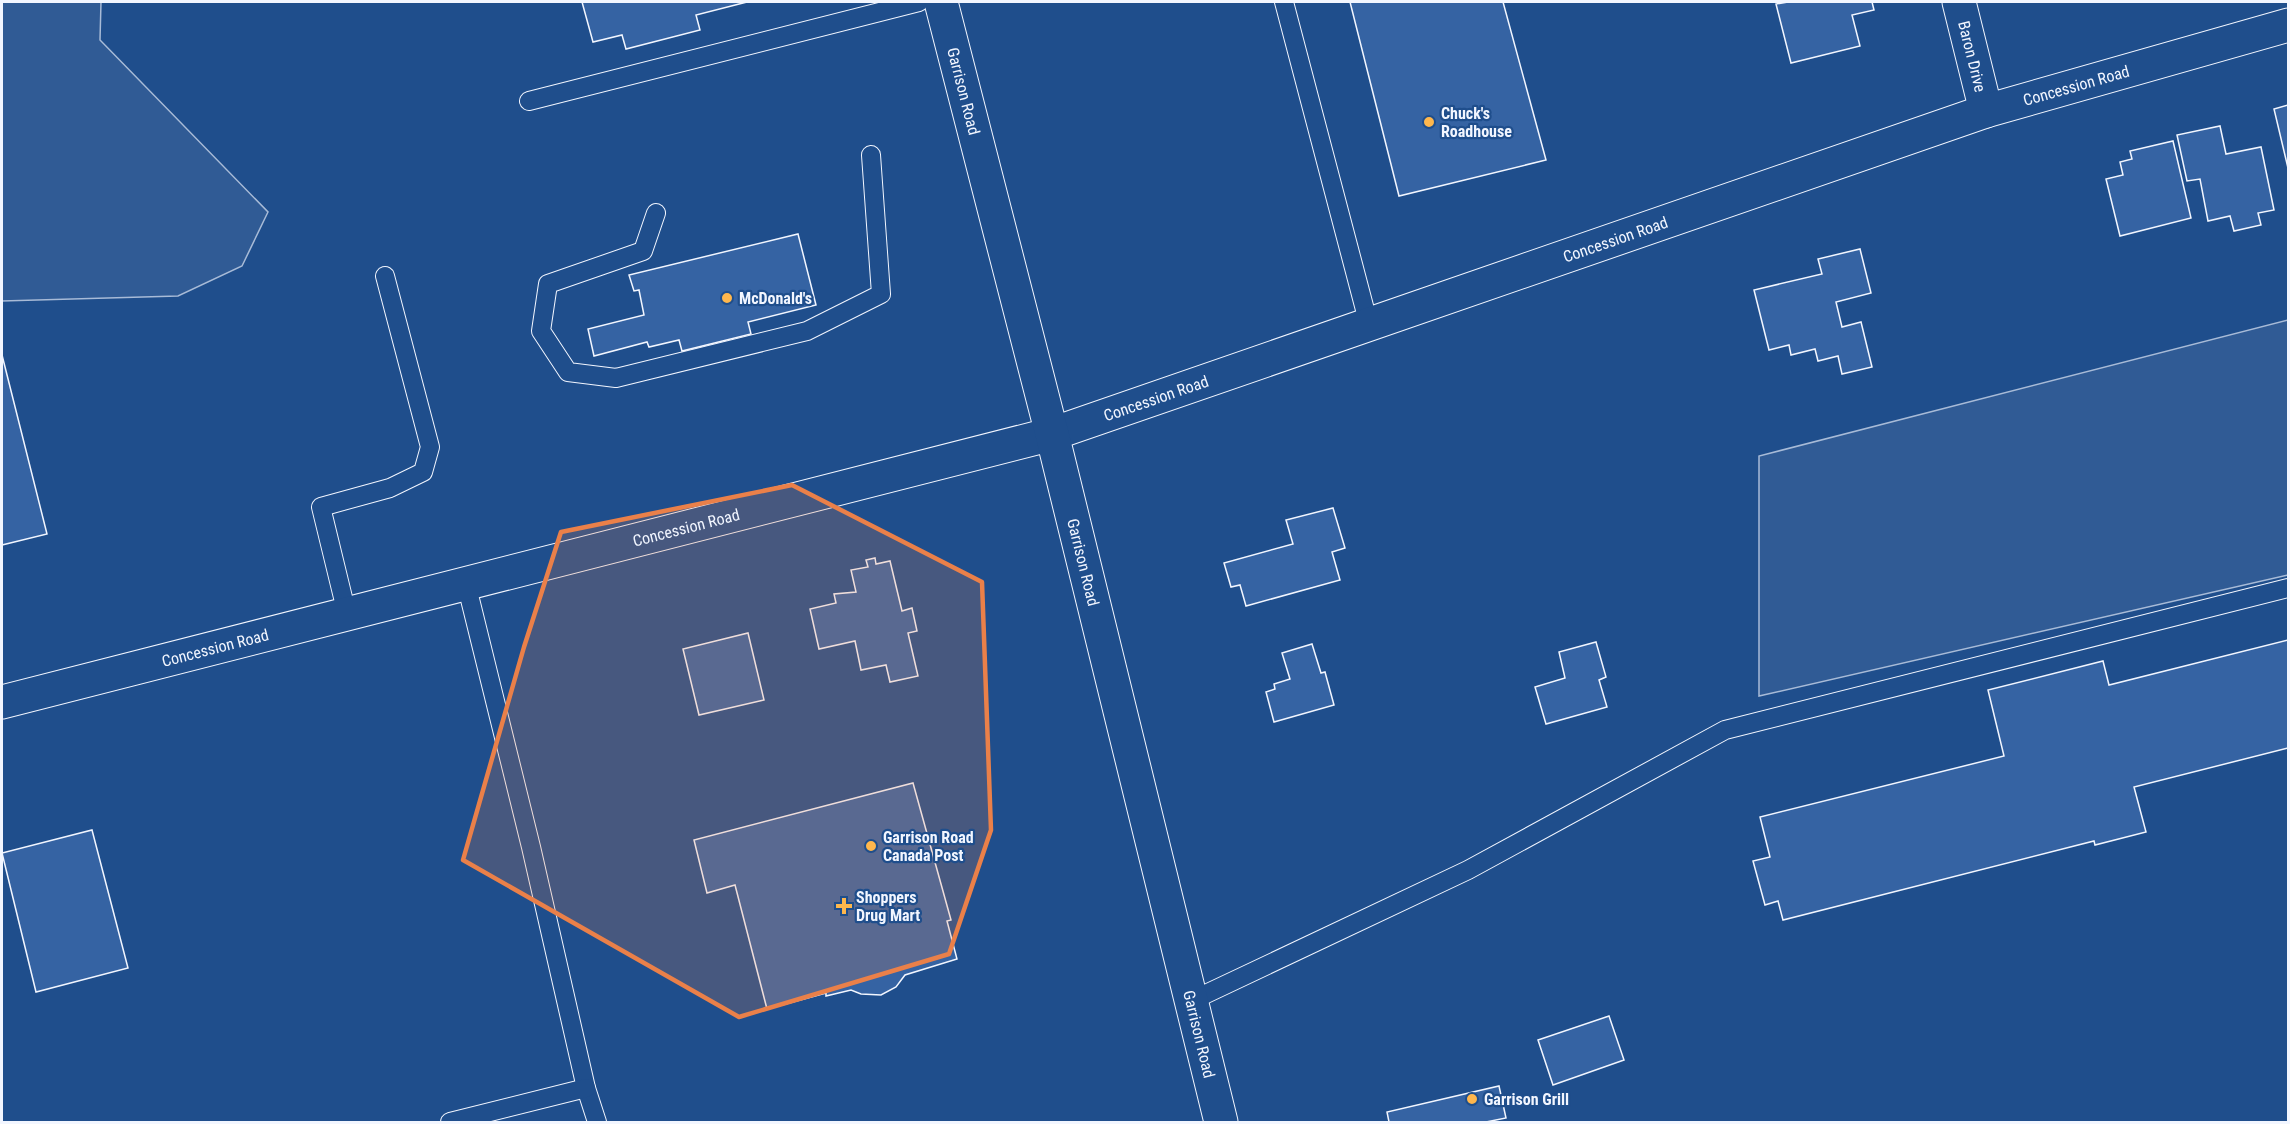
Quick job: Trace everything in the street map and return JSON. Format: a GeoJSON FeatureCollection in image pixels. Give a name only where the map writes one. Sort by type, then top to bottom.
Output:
{"type":"FeatureCollection","features":[{"type":"Feature","properties":{"kind":"street","name":"Garrison Road"},"geometry":{"type":"LineString","coordinates":[[941,2],[1052,434],[1221,1122]]}},
{"type":"Feature","properties":{"kind":"street","name":"Baron Drive"},"geometry":{"type":"LineString","coordinates":[[1959,2],[1986,111]]}},
{"type":"Feature","properties":{"kind":"street","name":"Concession Road"},"geometry":{"type":"LineString","coordinates":[[2,702],[1052,434],[1986,111],[2289,25]]}},
{"type":"Feature","properties":{"kind":"lane"},"geometry":{"type":"LineString","coordinates":[[529,101],[918,2]]}},
{"type":"Feature","properties":{"kind":"lane"},"geometry":{"type":"LineString","coordinates":[[1284,2],[1369,325]]}},
{"type":"Feature","properties":{"kind":"lane"},"geometry":{"type":"LineString","coordinates":[[656,213],[643,251],[548,284],[541,331],[568,372],[616,378],[807,331],[881,294],[871,155]]}},
{"type":"Feature","properties":{"kind":"lane"},"geometry":{"type":"LineString","coordinates":[[347,614],[321,507],[390,488],[423,472],[430,447],[385,276]]}},
{"type":"Feature","properties":{"kind":"lane"},"geometry":{"type":"LineString","coordinates":[[466,583],[531,847],[586,1088],[597,1122]]}},
{"type":"Feature","properties":{"kind":"lane"},"geometry":{"type":"LineString","coordinates":[[1191,1001],[1468,870],[1725,730],[2289,588]]}},
{"type":"Feature","properties":{"kind":"lane"},"geometry":{"type":"LineString","coordinates":[[450,1122],[586,1088]]}},
{"type":"Feature","properties":{"kind":"highlighted area"},"geometry":{"type":"Polygon","coordinates":[[[792,485],[982,582],[991,830],[949,954],[739,1017],[463,860],[524,647],[561,532],[792,485]]]}},
{"type":"Feature","properties":{"kind":"shaded area"},"geometry":{"type":"Polygon","coordinates":[[[2,2],[101,2],[100,40],[268,212],[242,266],[178,296],[2,301],[2,2]]]}},
{"type":"Feature","properties":{"kind":"shaded area"},"geometry":{"type":"Polygon","coordinates":[[[2288,320],[2288,575],[1759,696],[1759,456],[2288,320]]]}},
{"type":"Feature","properties":{"kind":"building"},"geometry":{"type":"Polygon","coordinates":[[[582,2],[747,2],[696,15],[700,30],[626,49],[622,35],[593,42],[582,2]]]}},
{"type":"Feature","properties":{"kind":"building"},"geometry":{"type":"Polygon","coordinates":[[[1350,2],[1503,2],[1546,160],[1399,196],[1350,2]]]}},
{"type":"Feature","properties":{"kind":"building"},"geometry":{"type":"Polygon","coordinates":[[[1872,2],[1874,10],[1852,15],[1860,46],[1791,63],[1776,4],[1872,2]]]}},
{"type":"Feature","properties":{"kind":"building"},"geometry":{"type":"Polygon","coordinates":[[[2288,105],[2288,168],[2274,109],[2288,105]]]}},
{"type":"Feature","properties":{"kind":"building"},"geometry":{"type":"Polygon","coordinates":[[[2220,126],[2226,154],[2261,147],[2274,210],[2258,213],[2261,225],[2234,231],[2230,216],[2208,221],[2200,179],[2187,181],[2177,135],[2220,126]]]}},
{"type":"Feature","properties":{"kind":"building"},"geometry":{"type":"Polygon","coordinates":[[[2173,141],[2191,218],[2120,236],[2106,179],[2123,175],[2120,162],[2132,159],[2130,151],[2173,141]]]}},
{"type":"Feature","properties":{"kind":"building","name":"McDonald's"},"geometry":{"type":"Polygon","coordinates":[[[798,234],[816,305],[748,322],[751,334],[682,351],[679,340],[649,347],[647,342],[594,356],[588,329],[644,315],[639,290],[634,291],[629,275],[798,234]]]}},
{"type":"Feature","properties":{"kind":"building"},"geometry":{"type":"Polygon","coordinates":[[[1860,249],[1871,293],[1836,302],[1842,327],[1861,322],[1872,367],[1842,374],[1838,356],[1818,361],[1815,349],[1791,355],[1789,345],[1769,350],[1754,290],[1822,274],[1818,259],[1860,249]]]}},
{"type":"Feature","properties":{"kind":"building"},"geometry":{"type":"Polygon","coordinates":[[[2,355],[47,534],[2,545],[2,355]]]}},
{"type":"Feature","properties":{"kind":"building"},"geometry":{"type":"Polygon","coordinates":[[[1333,508],[1345,548],[1332,552],[1340,580],[1246,606],[1240,585],[1231,587],[1224,563],[1293,544],[1286,520],[1333,508]]]}},
{"type":"Feature","properties":{"kind":"building"},"geometry":{"type":"Polygon","coordinates":[[[875,558],[876,564],[890,561],[902,611],[912,608],[917,631],[908,633],[918,676],[890,682],[886,665],[861,670],[855,641],[819,649],[810,609],[836,603],[834,594],[856,592],[851,570],[868,567],[866,560],[875,558]]]}},
{"type":"Feature","properties":{"kind":"building"},"geometry":{"type":"Polygon","coordinates":[[[748,633],[764,700],[699,715],[683,649],[748,633]]]}},
{"type":"Feature","properties":{"kind":"building"},"geometry":{"type":"Polygon","coordinates":[[[2288,640],[2288,748],[2134,787],[2146,832],[2095,845],[2094,841],[1783,920],[1778,901],[1765,905],[1753,861],[1770,857],[1760,817],[2004,756],[1988,690],[2103,661],[2109,685],[2288,640]]]}},
{"type":"Feature","properties":{"kind":"building"},"geometry":{"type":"Polygon","coordinates":[[[1596,642],[1606,677],[1599,680],[1607,707],[1546,724],[1535,687],[1565,678],[1559,652],[1596,642]]]}},
{"type":"Feature","properties":{"kind":"building"},"geometry":{"type":"Polygon","coordinates":[[[1312,644],[1321,673],[1325,672],[1334,705],[1274,722],[1266,692],[1275,689],[1274,684],[1290,679],[1282,653],[1312,644]]]}},
{"type":"Feature","properties":{"kind":"building","name":"Shoppers Drug Mart"},"geometry":{"type":"Polygon","coordinates":[[[913,783],[951,920],[947,921],[957,959],[905,975],[896,987],[881,995],[861,994],[851,990],[826,996],[826,993],[767,1009],[735,885],[707,893],[694,840],[913,783]]]}},
{"type":"Feature","properties":{"kind":"building"},"geometry":{"type":"Polygon","coordinates":[[[92,830],[128,968],[36,992],[2,853],[92,830]]]}},
{"type":"Feature","properties":{"kind":"building"},"geometry":{"type":"Polygon","coordinates":[[[1609,1016],[1624,1060],[1553,1085],[1538,1040],[1609,1016]]]}},
{"type":"Feature","properties":{"kind":"building","name":"Garrison Grill"},"geometry":{"type":"Polygon","coordinates":[[[1499,1086],[1506,1118],[1486,1122],[1389,1122],[1387,1112],[1499,1086]]]}},
{"type":"Feature","properties":{"kind":"place","name":"Chuck's Roadhouse"},"geometry":{"type":"Point","coordinates":[1429,122]}},
{"type":"Feature","properties":{"kind":"place","name":"McDonald's"},"geometry":{"type":"Point","coordinates":[727,298]}},
{"type":"Feature","properties":{"kind":"place","name":"Garrison Road Canada Post"},"geometry":{"type":"Point","coordinates":[871,846]}},
{"type":"Feature","properties":{"kind":"place","name":"Shoppers Drug Mart"},"geometry":{"type":"Point","coordinates":[844,906]}},
{"type":"Feature","properties":{"kind":"place","name":"Garrison Grill"},"geometry":{"type":"Point","coordinates":[1472,1099]}}]}
